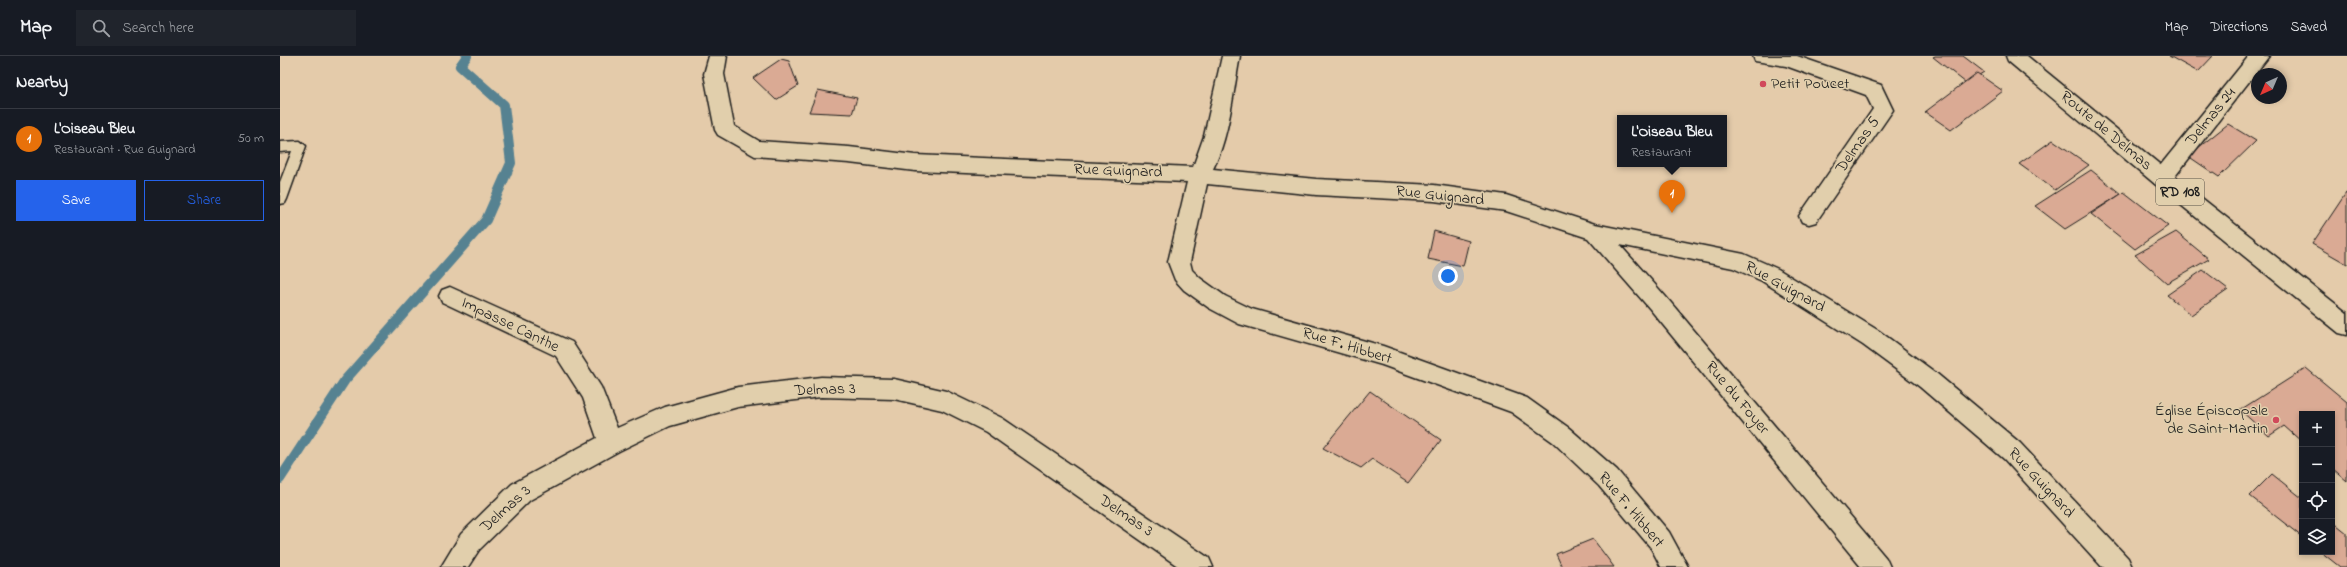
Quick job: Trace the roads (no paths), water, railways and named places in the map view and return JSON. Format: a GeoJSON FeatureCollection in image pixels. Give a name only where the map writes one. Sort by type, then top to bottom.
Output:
{"type":"FeatureCollection","features":[{"type":"Feature","properties":{"kind":"street","name":"Rue Guignard"},"geometry":{"type":"LineString","coordinates":[[718,56],[714,74],[724,130],[755,148],[849,155],[915,163],[1199,175],[1316,187],[1434,193],[1506,203],[1595,232],[1736,260],[1770,275],[1871,338],[1928,380],[2012,451],[2119,567]]}},
{"type":"Feature","properties":{"kind":"street","name":"Rue F. Hibbert"},"geometry":{"type":"LineString","coordinates":[[1231,56],[1208,158],[1199,175],[1179,262],[1183,274],[1192,284],[1216,302],[1247,317],[1383,356],[1519,405],[1561,435],[1608,478],[1660,540],[1675,567]]}},
{"type":"Feature","properties":{"kind":"street","name":"Delmas 5"},"geometry":{"type":"LineString","coordinates":[[1762,56],[1788,60],[1874,90],[1883,110],[1809,216]]}},
{"type":"Feature","properties":{"kind":"street","name":"Route de Delmas"},"geometry":{"type":"LineString","coordinates":[[2015,56],[2162,178],[2347,326]]}},
{"type":"Feature","properties":{"kind":"street","name":"Delmas 24"},"geometry":{"type":"LineString","coordinates":[[2162,178],[2260,56]]}},
{"type":"Feature","properties":{"kind":"street","name":"Rue du Foyer"},"geometry":{"type":"LineString","coordinates":[[1595,232],[1658,303],[1877,567]]}},
{"type":"Feature","properties":{"kind":"street","name":"Impasse Canthe"},"geometry":{"type":"LineString","coordinates":[[450,296],[564,349],[593,394],[611,443]]}},
{"type":"Feature","properties":{"kind":"street","name":"Delmas 3"},"geometry":{"type":"LineString","coordinates":[[454,567],[470,542],[521,492],[611,443],[665,417],[738,398],[821,387],[894,390],[946,401],[994,425],[1200,567]]}},
{"type":"Feature","properties":{"kind":"lane"},"geometry":{"type":"LineString","coordinates":[[280,147],[300,146],[280,199]]}},
{"type":"Feature","properties":{"kind":"waterway"},"geometry":{"type":"LineString","coordinates":[[280,479],[345,380],[486,220],[511,163],[504,105],[460,66],[467,56]]}},
{"type":"Feature","properties":{"kind":"place","name":"Petit Poucet"},"geometry":{"type":"Point","coordinates":[1763,84]}},
{"type":"Feature","properties":{"kind":"place","name":"L'Oiseau Bleu"},"geometry":{"type":"Point","coordinates":[1672,213]}},
{"type":"Feature","properties":{"kind":"place","name":"Église Épiscopale de Saint-Martin"},"geometry":{"type":"Point","coordinates":[2276,420]}}]}
